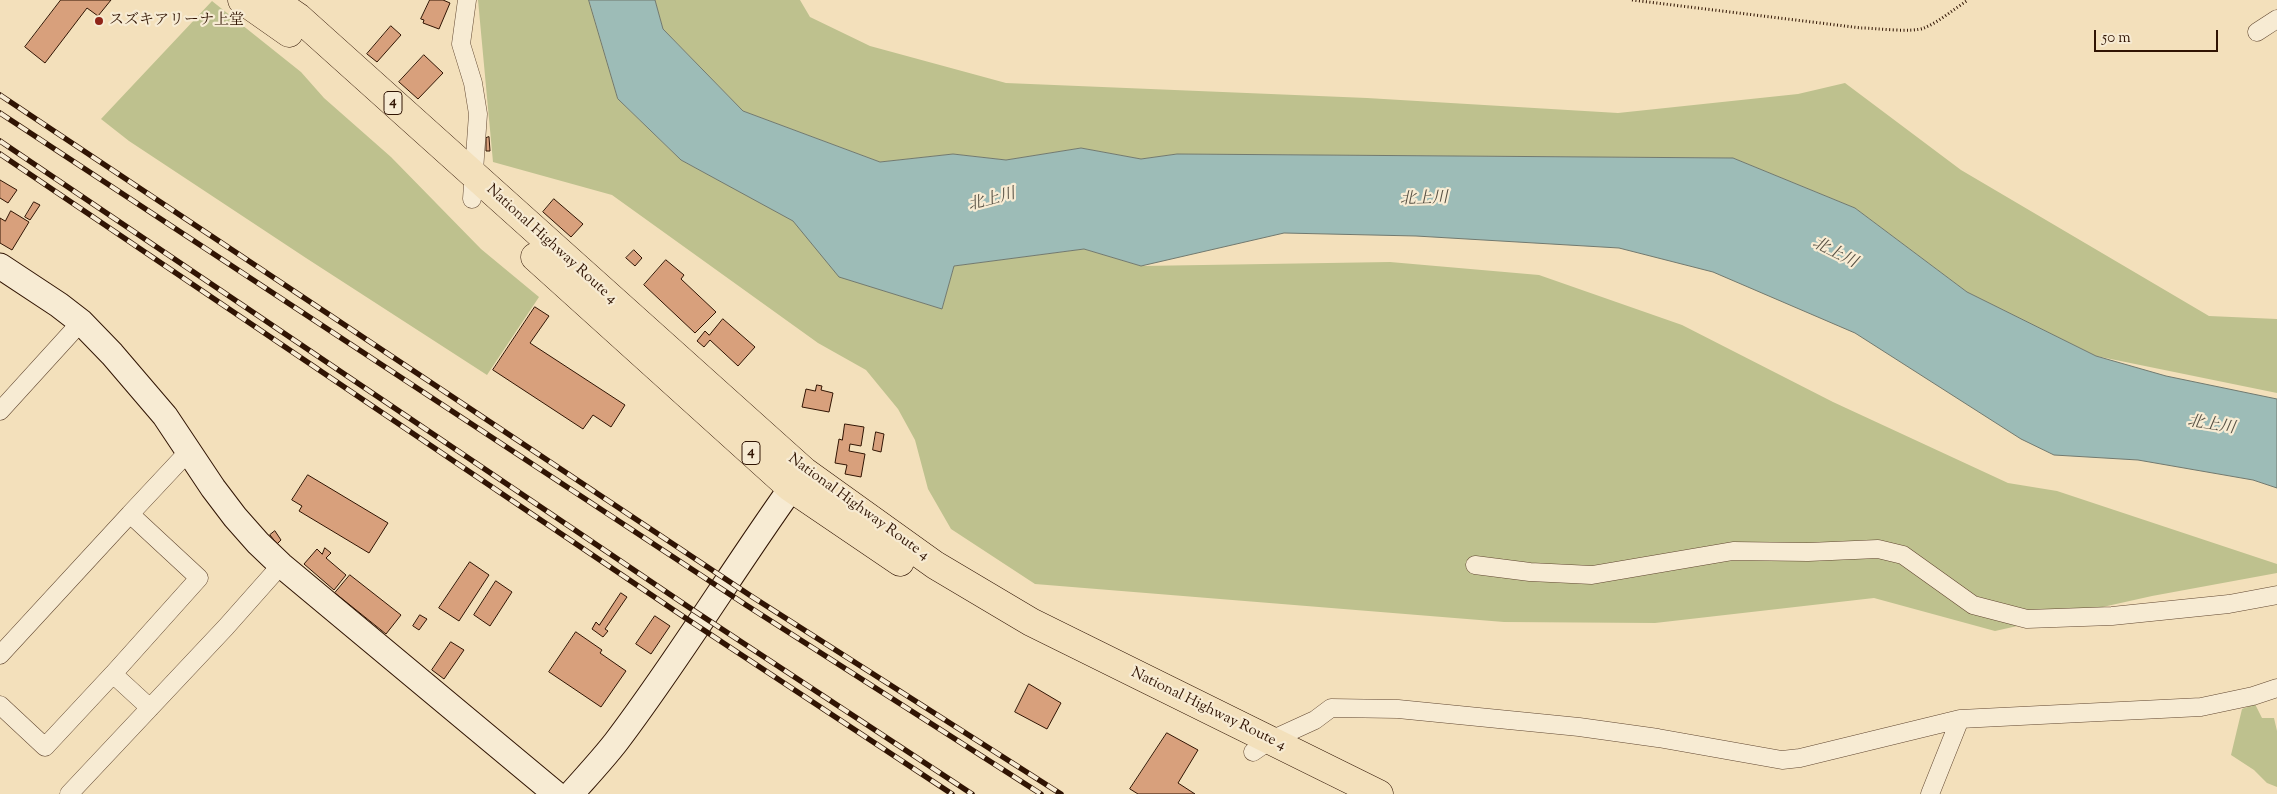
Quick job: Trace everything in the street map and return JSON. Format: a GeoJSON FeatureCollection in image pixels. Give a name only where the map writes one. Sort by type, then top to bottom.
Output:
{"type":"FeatureCollection","features":[{"type":"Feature","properties":{"kind":"highway","name":"National Highway Route 4"},"geometry":{"type":"LineString","coordinates":[[242,0],[296,38],[472,187],[797,480],[930,582],[1022,637],[1261,746],[1379,794]]}},
{"type":"Feature","properties":{"kind":"highway","name":"National Highway Route 4"},"geometry":{"type":"LineString","coordinates":[[274,0],[298,17],[472,187]]}},
{"type":"Feature","properties":{"kind":"highway","name":"National Highway Route 4"},"geometry":{"type":"LineString","coordinates":[[1261,746],[1339,794]]}},
{"type":"Feature","properties":{"kind":"street"},"geometry":{"type":"LineString","coordinates":[[467,0],[461,44],[477,98],[477,144],[472,187]]}},
{"type":"Feature","properties":{"kind":"street"},"geometry":{"type":"LineString","coordinates":[[2257,32],[2277,20]]}},
{"type":"Feature","properties":{"kind":"street"},"geometry":{"type":"LineString","coordinates":[[0,266],[81,322],[165,416],[188,452],[236,517],[258,543],[281,565],[556,794]]}},
{"type":"Feature","properties":{"kind":"street"},"geometry":{"type":"LineString","coordinates":[[0,411],[81,322]]}},
{"type":"Feature","properties":{"kind":"street"},"geometry":{"type":"LineString","coordinates":[[0,654],[188,452]]}},
{"type":"Feature","properties":{"kind":"street"},"geometry":{"type":"LineString","coordinates":[[571,794],[615,744],[659,683],[797,480]]}},
{"type":"Feature","properties":{"kind":"street"},"geometry":{"type":"LineString","coordinates":[[0,706],[45,747],[199,578],[130,514]]}},
{"type":"Feature","properties":{"kind":"street"},"geometry":{"type":"LineString","coordinates":[[1475,565],[1530,572],[1592,575],[1733,551],[1808,552],[1878,549],[1903,555],[1973,605],[2027,619],[2112,616],[2229,604],[2277,595]]}},
{"type":"Feature","properties":{"kind":"street"},"geometry":{"type":"LineString","coordinates":[[69,794],[281,565]]}},
{"type":"Feature","properties":{"kind":"street"},"geometry":{"type":"LineString","coordinates":[[113,674],[150,708]]}},
{"type":"Feature","properties":{"kind":"street"},"geometry":{"type":"LineString","coordinates":[[1261,746],[1315,720],[1331,708],[1398,709],[1579,727],[1658,738],[1782,760],[1800,758],[1960,719],[2201,707],[2253,696],[2277,688]]}},
{"type":"Feature","properties":{"kind":"street"},"geometry":{"type":"LineString","coordinates":[[1930,794],[1960,719]]}},
{"type":"Feature","properties":{"kind":"path"},"geometry":{"type":"LineString","coordinates":[[1632,0],[1861,28],[1888,28],[1904,31],[1924,28],[1968,0]]}},
{"type":"Feature","properties":{"kind":"green space"},"geometry":{"type":"Polygon","coordinates":[[[478,0],[589,0],[618,99],[681,160],[794,221],[840,277],[942,309],[954,266],[1084,249],[1141,266],[1390,262],[1539,275],[1682,325],[1833,402],[2008,483],[2057,491],[2277,564],[2277,573],[2152,596],[1995,631],[1874,598],[1655,623],[1504,622],[1035,584],[951,529],[928,489],[915,440],[898,409],[866,370],[818,343],[612,195],[493,162],[478,0]]]}},
{"type":"Feature","properties":{"kind":"green space"},"geometry":{"type":"Polygon","coordinates":[[[655,0],[800,0],[810,17],[870,46],[1006,83],[1367,98],[1618,113],[1798,94],[1845,83],[1961,170],[2209,316],[2277,319],[2277,393],[2096,356],[1967,292],[1855,208],[1733,158],[1177,154],[1141,159],[1081,148],[1006,160],[953,154],[880,162],[743,111],[663,29],[655,0]]]}},
{"type":"Feature","properties":{"kind":"green space"},"geometry":{"type":"Polygon","coordinates":[[[212,1],[301,72],[324,98],[391,157],[481,249],[539,297],[487,375],[129,141],[101,119],[212,1]]]}},
{"type":"Feature","properties":{"kind":"green space"},"geometry":{"type":"Polygon","coordinates":[[[2255,704],[2262,718],[2274,718],[2277,731],[2277,787],[2267,783],[2254,770],[2231,755],[2242,709],[2255,704]]]}},
{"type":"Feature","properties":{"kind":"water","name":"北上川"},"geometry":{"type":"Polygon","coordinates":[[[589,0],[655,0],[663,29],[743,111],[880,162],[953,154],[1006,160],[1081,148],[1141,159],[1177,154],[1733,158],[1855,208],[1967,292],[2096,356],[2166,376],[2277,399],[2277,488],[2253,480],[2138,460],[2054,455],[2021,439],[1855,333],[1713,272],[1619,248],[1416,236],[1284,233],[1141,266],[1084,249],[954,266],[942,309],[839,277],[793,221],[681,160],[618,99],[589,0]]]}},
{"type":"Feature","properties":{"kind":"building"},"geometry":{"type":"Polygon","coordinates":[[[61,0],[111,0],[98,16],[87,8],[45,63],[25,47],[61,0]]]}},
{"type":"Feature","properties":{"kind":"building"},"geometry":{"type":"Polygon","coordinates":[[[430,0],[443,0],[450,3],[439,29],[423,23],[424,20],[421,19],[430,0]]]}},
{"type":"Feature","properties":{"kind":"building"},"geometry":{"type":"Polygon","coordinates":[[[391,26],[401,35],[377,62],[367,54],[391,26]]]}},
{"type":"Feature","properties":{"kind":"building"},"geometry":{"type":"Polygon","coordinates":[[[424,55],[443,73],[418,99],[399,82],[424,55]]]}},
{"type":"Feature","properties":{"kind":"building"},"geometry":{"type":"Polygon","coordinates":[[[489,137],[490,151],[486,151],[486,138],[489,137]]]}},
{"type":"Feature","properties":{"kind":"building"},"geometry":{"type":"Polygon","coordinates":[[[0,180],[17,190],[8,203],[0,198],[0,180]]]}},
{"type":"Feature","properties":{"kind":"building"},"geometry":{"type":"Polygon","coordinates":[[[554,199],[583,224],[571,237],[543,212],[554,199]]]}},
{"type":"Feature","properties":{"kind":"building"},"geometry":{"type":"Polygon","coordinates":[[[34,202],[40,205],[30,220],[25,217],[34,202]]]}},
{"type":"Feature","properties":{"kind":"building"},"geometry":{"type":"Polygon","coordinates":[[[11,211],[29,222],[12,250],[0,243],[0,218],[5,221],[11,211]]]}},
{"type":"Feature","properties":{"kind":"building"},"geometry":{"type":"Polygon","coordinates":[[[634,250],[642,258],[635,266],[626,258],[634,250]]]}},
{"type":"Feature","properties":{"kind":"building"},"geometry":{"type":"Polygon","coordinates":[[[666,260],[684,275],[681,279],[716,312],[695,333],[644,285],[666,260]]]}},
{"type":"Feature","properties":{"kind":"building"},"geometry":{"type":"Polygon","coordinates":[[[535,307],[549,316],[530,343],[625,405],[611,427],[593,415],[583,429],[493,370],[535,307]]]}},
{"type":"Feature","properties":{"kind":"building"},"geometry":{"type":"Polygon","coordinates":[[[723,319],[755,347],[738,366],[710,340],[704,347],[697,341],[705,331],[709,335],[723,319]]]}},
{"type":"Feature","properties":{"kind":"building"},"geometry":{"type":"Polygon","coordinates":[[[817,385],[822,386],[821,390],[833,393],[829,412],[802,407],[806,389],[815,391],[817,385]]]}},
{"type":"Feature","properties":{"kind":"building"},"geometry":{"type":"Polygon","coordinates":[[[845,424],[864,427],[861,446],[850,444],[849,451],[865,454],[861,477],[845,474],[847,465],[835,463],[839,439],[842,440],[845,424]]]}},
{"type":"Feature","properties":{"kind":"building"},"geometry":{"type":"Polygon","coordinates":[[[876,432],[884,434],[881,452],[873,450],[876,432]]]}},
{"type":"Feature","properties":{"kind":"building"},"geometry":{"type":"Polygon","coordinates":[[[308,475],[388,523],[369,553],[299,511],[302,506],[292,500],[308,475]]]}},
{"type":"Feature","properties":{"kind":"building"},"geometry":{"type":"Polygon","coordinates":[[[275,531],[281,540],[277,544],[270,535],[275,531]]]}},
{"type":"Feature","properties":{"kind":"building"},"geometry":{"type":"Polygon","coordinates":[[[325,548],[331,553],[326,558],[346,575],[334,590],[304,564],[317,549],[322,554],[325,548]]]}},
{"type":"Feature","properties":{"kind":"building"},"geometry":{"type":"Polygon","coordinates":[[[470,562],[489,575],[459,621],[439,608],[470,562]]]}},
{"type":"Feature","properties":{"kind":"building"},"geometry":{"type":"Polygon","coordinates":[[[350,575],[401,615],[386,634],[335,593],[350,575]]]}},
{"type":"Feature","properties":{"kind":"building"},"geometry":{"type":"Polygon","coordinates":[[[496,581],[512,592],[490,626],[474,615],[496,581]]]}},
{"type":"Feature","properties":{"kind":"building"},"geometry":{"type":"Polygon","coordinates":[[[621,593],[627,597],[605,629],[608,631],[603,637],[592,629],[596,622],[599,625],[621,593]]]}},
{"type":"Feature","properties":{"kind":"building"},"geometry":{"type":"Polygon","coordinates":[[[420,615],[427,619],[419,630],[413,626],[420,615]]]}},
{"type":"Feature","properties":{"kind":"building"},"geometry":{"type":"Polygon","coordinates":[[[655,616],[670,626],[651,654],[636,644],[655,616]]]}},
{"type":"Feature","properties":{"kind":"building"},"geometry":{"type":"Polygon","coordinates":[[[576,632],[602,650],[600,653],[626,671],[601,707],[549,672],[576,632]]]}},
{"type":"Feature","properties":{"kind":"building"},"geometry":{"type":"Polygon","coordinates":[[[451,642],[464,650],[444,679],[432,670],[451,642]]]}},
{"type":"Feature","properties":{"kind":"building"},"geometry":{"type":"Polygon","coordinates":[[[1029,684],[1061,703],[1047,729],[1015,712],[1029,684]]]}},
{"type":"Feature","properties":{"kind":"building"},"geometry":{"type":"Polygon","coordinates":[[[1167,733],[1198,750],[1178,783],[1195,794],[1138,794],[1130,789],[1167,733]]]}},
{"type":"Feature","properties":{"kind":"railway"},"geometry":{"type":"LineString","coordinates":[[0,95],[751,596],[1061,794]]}},
{"type":"Feature","properties":{"kind":"railway"},"geometry":{"type":"LineString","coordinates":[[0,113],[746,605],[1041,794]]}},
{"type":"Feature","properties":{"kind":"railway"},"geometry":{"type":"LineString","coordinates":[[0,141],[690,608],[972,794]]}},
{"type":"Feature","properties":{"kind":"railway"},"geometry":{"type":"LineString","coordinates":[[0,154],[684,617],[952,794]]}},
{"type":"Feature","properties":{"kind":"place","name":"スズキアリーナ上堂"},"geometry":{"type":"Point","coordinates":[99,21]}}]}
